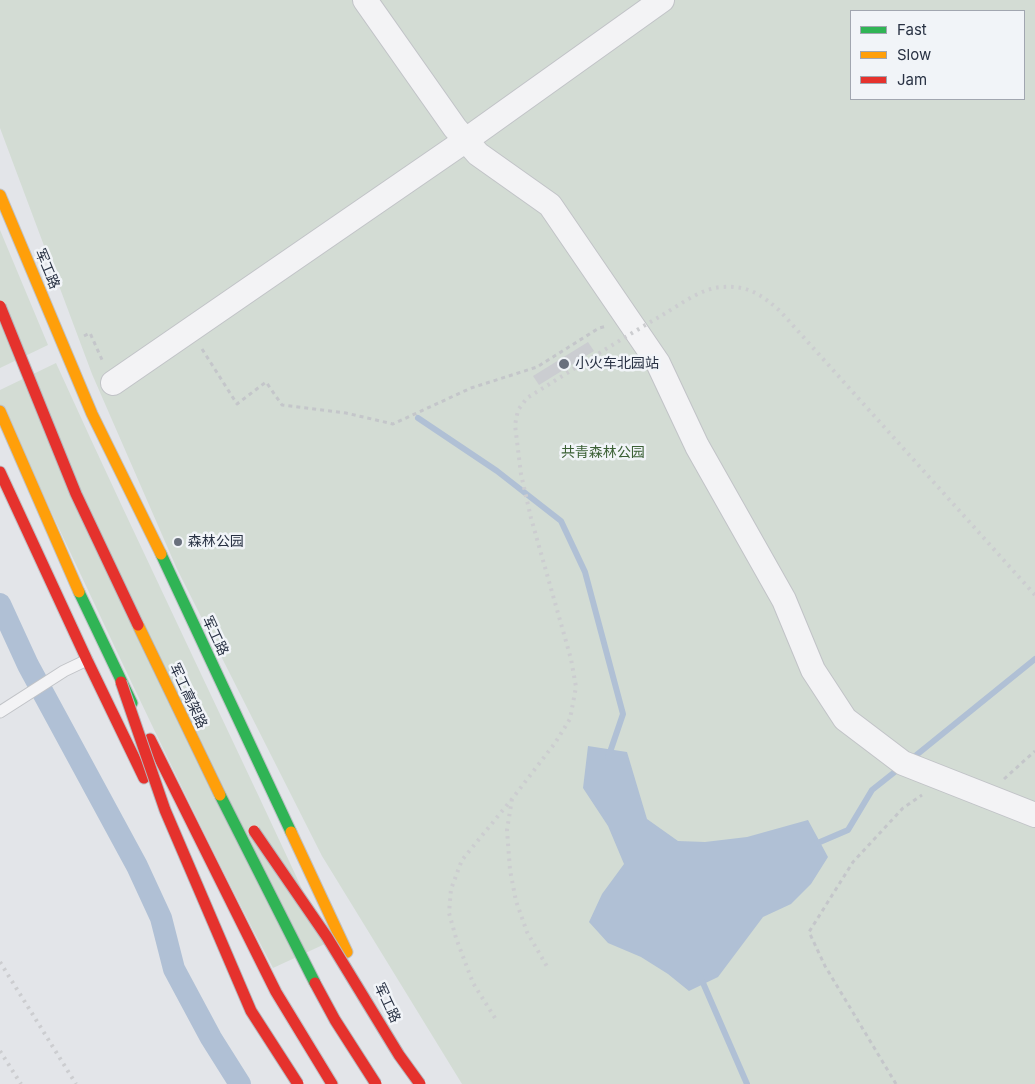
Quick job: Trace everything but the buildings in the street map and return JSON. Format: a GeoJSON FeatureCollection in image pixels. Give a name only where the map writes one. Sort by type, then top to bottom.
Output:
{"type":"FeatureCollection","features":[{"type":"Feature","properties":{"kind":"main road","name":"军工路"},"geometry":{"type":"LineString","coordinates":[[0,195],[92,414],[161,555],[390,1044],[416,1084]]}},
{"type":"Feature","properties":{"kind":"main road","name":"军工高架路"},"geometry":{"type":"LineString","coordinates":[[0,306],[76,494],[194,744],[300,955],[335,1020],[376,1084]]}},
{"type":"Feature","properties":{"kind":"main road"},"geometry":{"type":"LineString","coordinates":[[0,411],[80,594],[121,682],[276,992],[332,1084]]}},
{"type":"Feature","properties":{"kind":"main road"},"geometry":{"type":"LineString","coordinates":[[0,472],[87,660],[245,979],[309,1084]]}},
{"type":"Feature","properties":{"kind":"main road"},"geometry":{"type":"LineString","coordinates":[[121,682],[165,810],[251,1012],[298,1084]]}},
{"type":"Feature","properties":{"kind":"main road"},"geometry":{"type":"LineString","coordinates":[[194,744],[327,937],[399,1055],[420,1084]]}},
{"type":"Feature","properties":{"kind":"street"},"geometry":{"type":"LineString","coordinates":[[365,0],[455,128],[478,154],[550,205],[658,363],[696,446],[784,600],[813,670],[845,719],[903,763],[986,794],[1035,815]]}},
{"type":"Feature","properties":{"kind":"street"},"geometry":{"type":"LineString","coordinates":[[113,383],[466,140],[662,0]]}},
{"type":"Feature","properties":{"kind":"lane"},"geometry":{"type":"LineString","coordinates":[[0,712],[53,678],[87,660]]}},
{"type":"Feature","properties":{"kind":"path"},"geometry":{"type":"LineString","coordinates":[[189,330],[237,404],[266,382],[282,405],[346,413],[393,424],[471,388],[537,367],[600,328],[629,321]]}},
{"type":"Feature","properties":{"kind":"path"},"geometry":{"type":"LineString","coordinates":[[986,794],[1035,751]]}},
{"type":"Feature","properties":{"kind":"path"},"geometry":{"type":"LineString","coordinates":[[896,1084],[825,966],[809,932],[853,862],[903,808],[945,779]]}},
{"type":"Feature","properties":{"kind":"green space","name":"共青森林公园"},"geometry":{"type":"Polygon","coordinates":[[[0,0],[1035,0],[1035,1084],[462,1084],[322,856],[177,569],[92,374],[0,128],[0,0]]]}},
{"type":"Feature","properties":{"kind":"green space"},"geometry":{"type":"Polygon","coordinates":[[[0,230],[48,345],[0,368],[0,230]]]}},
{"type":"Feature","properties":{"kind":"green space"},"geometry":{"type":"Polygon","coordinates":[[[56,363],[327,943],[273,968],[168,758],[0,404],[0,390],[56,363]]]}},
{"type":"Feature","properties":{"kind":"water"},"geometry":{"type":"Polygon","coordinates":[[[588,746],[627,752],[647,819],[678,841],[705,842],[747,837],[808,820],[828,857],[811,884],[791,904],[763,917],[718,977],[689,991],[668,974],[641,957],[608,943],[589,922],[602,894],[624,864],[608,826],[583,788],[588,746]]]}},
{"type":"Feature","properties":{"kind":"waterway"},"geometry":{"type":"LineString","coordinates":[[418,418],[497,471],[561,521],[585,572],[623,714],[608,758]]}},
{"type":"Feature","properties":{"kind":"waterway"},"geometry":{"type":"LineString","coordinates":[[0,604],[28,665],[137,866],[161,918],[174,969],[211,1038],[240,1084]]}},
{"type":"Feature","properties":{"kind":"waterway"},"geometry":{"type":"LineString","coordinates":[[909,761],[1035,659]]}},
{"type":"Feature","properties":{"kind":"waterway"},"geometry":{"type":"LineString","coordinates":[[813,845],[848,830],[872,790],[901,767]]}},
{"type":"Feature","properties":{"kind":"waterway"},"geometry":{"type":"LineString","coordinates":[[700,976],[747,1084]]}},
{"type":"Feature","properties":{"kind":"railway"},"geometry":{"type":"LineString","coordinates":[[495,1018],[473,983],[456,938],[449,913],[451,889],[462,860],[555,743],[570,719],[576,687],[571,659],[531,518],[521,474],[515,425],[518,410],[527,398],[699,293],[722,287],[747,289],[761,296],[780,311],[1035,595]]}},
{"type":"Feature","properties":{"kind":"railway"},"geometry":{"type":"LineString","coordinates":[[512,799],[507,830],[510,870],[516,901],[527,932],[549,970]]}},
{"type":"Feature","properties":{"kind":"railway"},"geometry":{"type":"LineString","coordinates":[[0,962],[76,1084]]}},
{"type":"Feature","properties":{"kind":"railway"},"geometry":{"type":"LineString","coordinates":[[0,1051],[21,1084]]}},
{"type":"Feature","properties":{"kind":"traffic: fast"},"geometry":{"type":"LineString","coordinates":[[161,554],[291,832]]}},
{"type":"Feature","properties":{"kind":"traffic: fast"},"geometry":{"type":"LineString","coordinates":[[79,592],[132,703]]}},
{"type":"Feature","properties":{"kind":"traffic: fast"},"geometry":{"type":"LineString","coordinates":[[220,795],[315,983]]}},
{"type":"Feature","properties":{"kind":"traffic: slow"},"geometry":{"type":"LineString","coordinates":[[0,195],[92,414],[161,554]]}},
{"type":"Feature","properties":{"kind":"traffic: slow"},"geometry":{"type":"LineString","coordinates":[[0,411],[79,592]]}},
{"type":"Feature","properties":{"kind":"traffic: slow"},"geometry":{"type":"LineString","coordinates":[[138,625],[220,795]]}},
{"type":"Feature","properties":{"kind":"traffic: slow"},"geometry":{"type":"LineString","coordinates":[[291,832],[347,952]]}},
{"type":"Feature","properties":{"kind":"traffic: jam"},"geometry":{"type":"LineString","coordinates":[[0,306],[76,494],[138,625]]}},
{"type":"Feature","properties":{"kind":"traffic: jam"},"geometry":{"type":"LineString","coordinates":[[0,472],[144,778]]}},
{"type":"Feature","properties":{"kind":"traffic: jam"},"geometry":{"type":"LineString","coordinates":[[121,682],[165,810],[251,1011],[298,1084]]}},
{"type":"Feature","properties":{"kind":"traffic: jam"},"geometry":{"type":"LineString","coordinates":[[150,739],[276,992],[332,1084]]}},
{"type":"Feature","properties":{"kind":"traffic: jam"},"geometry":{"type":"LineString","coordinates":[[254,831],[327,937],[399,1055],[420,1084]]}},
{"type":"Feature","properties":{"kind":"traffic: jam"},"geometry":{"type":"LineString","coordinates":[[315,983],[335,1020],[376,1084]]}},
{"type":"Feature","properties":{"kind":"place","name":"小火车北园站"},"geometry":{"type":"Point","coordinates":[564,364]}},
{"type":"Feature","properties":{"kind":"place","name":"森林公园"},"geometry":{"type":"Point","coordinates":[178,542]}}]}
